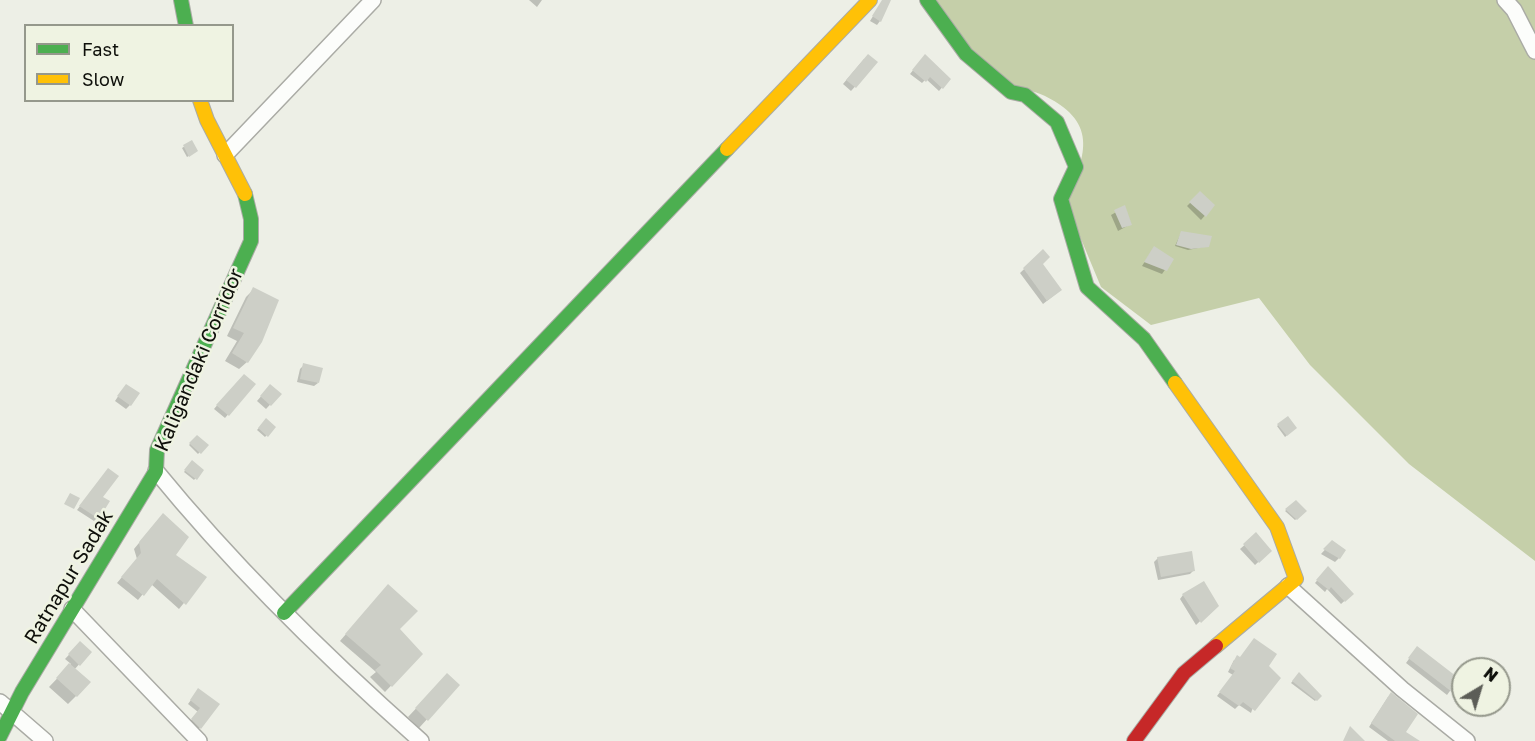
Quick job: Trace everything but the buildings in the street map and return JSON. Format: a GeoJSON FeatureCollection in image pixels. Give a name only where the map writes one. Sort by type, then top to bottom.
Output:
{"type":"FeatureCollection","features":[{"type":"Feature","properties":{"kind":"street"},"geometry":{"type":"LineString","coordinates":[[181,0],[186,24]]}},
{"type":"Feature","properties":{"kind":"street"},"geometry":{"type":"LineString","coordinates":[[225,155],[373,0]]}},
{"type":"Feature","properties":{"kind":"street"},"geometry":{"type":"LineString","coordinates":[[284,613],[870,0]]}},
{"type":"Feature","properties":{"kind":"street"},"geometry":{"type":"LineString","coordinates":[[927,0],[966,54],[1011,92],[1025,95],[1056,122],[1076,167],[1061,199],[1087,287],[1144,339],[1277,527],[1296,579],[1184,673],[1134,741]]}},
{"type":"Feature","properties":{"kind":"street"},"geometry":{"type":"LineString","coordinates":[[1505,0],[1514,10],[1535,51]]}},
{"type":"Feature","properties":{"kind":"street","name":"Kaligandaki Corridor"},"geometry":{"type":"LineString","coordinates":[[200,102],[205,121],[239,175],[249,199],[253,218],[251,241],[157,450],[156,471],[284,613],[344,672],[421,741]]}},
{"type":"Feature","properties":{"kind":"street","name":"Ratnapur Sadak"},"geometry":{"type":"LineString","coordinates":[[0,736],[6,707],[72,609],[156,471]]}},
{"type":"Feature","properties":{"kind":"street"},"geometry":{"type":"LineString","coordinates":[[1288,586],[1402,689],[1467,741]]}},
{"type":"Feature","properties":{"kind":"street"},"geometry":{"type":"LineString","coordinates":[[72,609],[199,741]]}},
{"type":"Feature","properties":{"kind":"street"},"geometry":{"type":"LineString","coordinates":[[6,707],[45,741]]}},
{"type":"Feature","properties":{"kind":"green space"},"geometry":{"type":"Polygon","coordinates":[[[933,0],[1535,0],[1535,561],[1409,464],[1310,365],[1259,298],[1151,325],[1101,287],[1066,203],[1082,156],[1081,130],[1074,118],[1063,107],[1045,96],[1015,86],[995,73],[966,44],[933,0]]]}},
{"type":"Feature","properties":{"kind":"traffic: fast"},"geometry":{"type":"LineString","coordinates":[[181,0],[186,24]]}},
{"type":"Feature","properties":{"kind":"traffic: fast"},"geometry":{"type":"LineString","coordinates":[[927,0],[966,54],[1011,92],[1025,95],[1057,122],[1076,167],[1061,199],[1087,287],[1144,339],[1175,383]]}},
{"type":"Feature","properties":{"kind":"traffic: fast"},"geometry":{"type":"LineString","coordinates":[[284,613],[727,149]]}},
{"type":"Feature","properties":{"kind":"traffic: fast"},"geometry":{"type":"LineString","coordinates":[[0,736],[22,692],[156,471],[157,450],[251,241],[251,219],[245,194]]}},
{"type":"Feature","properties":{"kind":"traffic: slow"},"geometry":{"type":"LineString","coordinates":[[727,149],[870,0]]}},
{"type":"Feature","properties":{"kind":"traffic: slow"},"geometry":{"type":"LineString","coordinates":[[201,102],[207,120],[245,194]]}},
{"type":"Feature","properties":{"kind":"traffic: slow"},"geometry":{"type":"LineString","coordinates":[[1175,383],[1277,527],[1296,579],[1216,646]]}},
{"type":"Feature","properties":{"kind":"traffic: jam"},"geometry":{"type":"LineString","coordinates":[[1134,741],[1184,673],[1216,646]]}}]}
